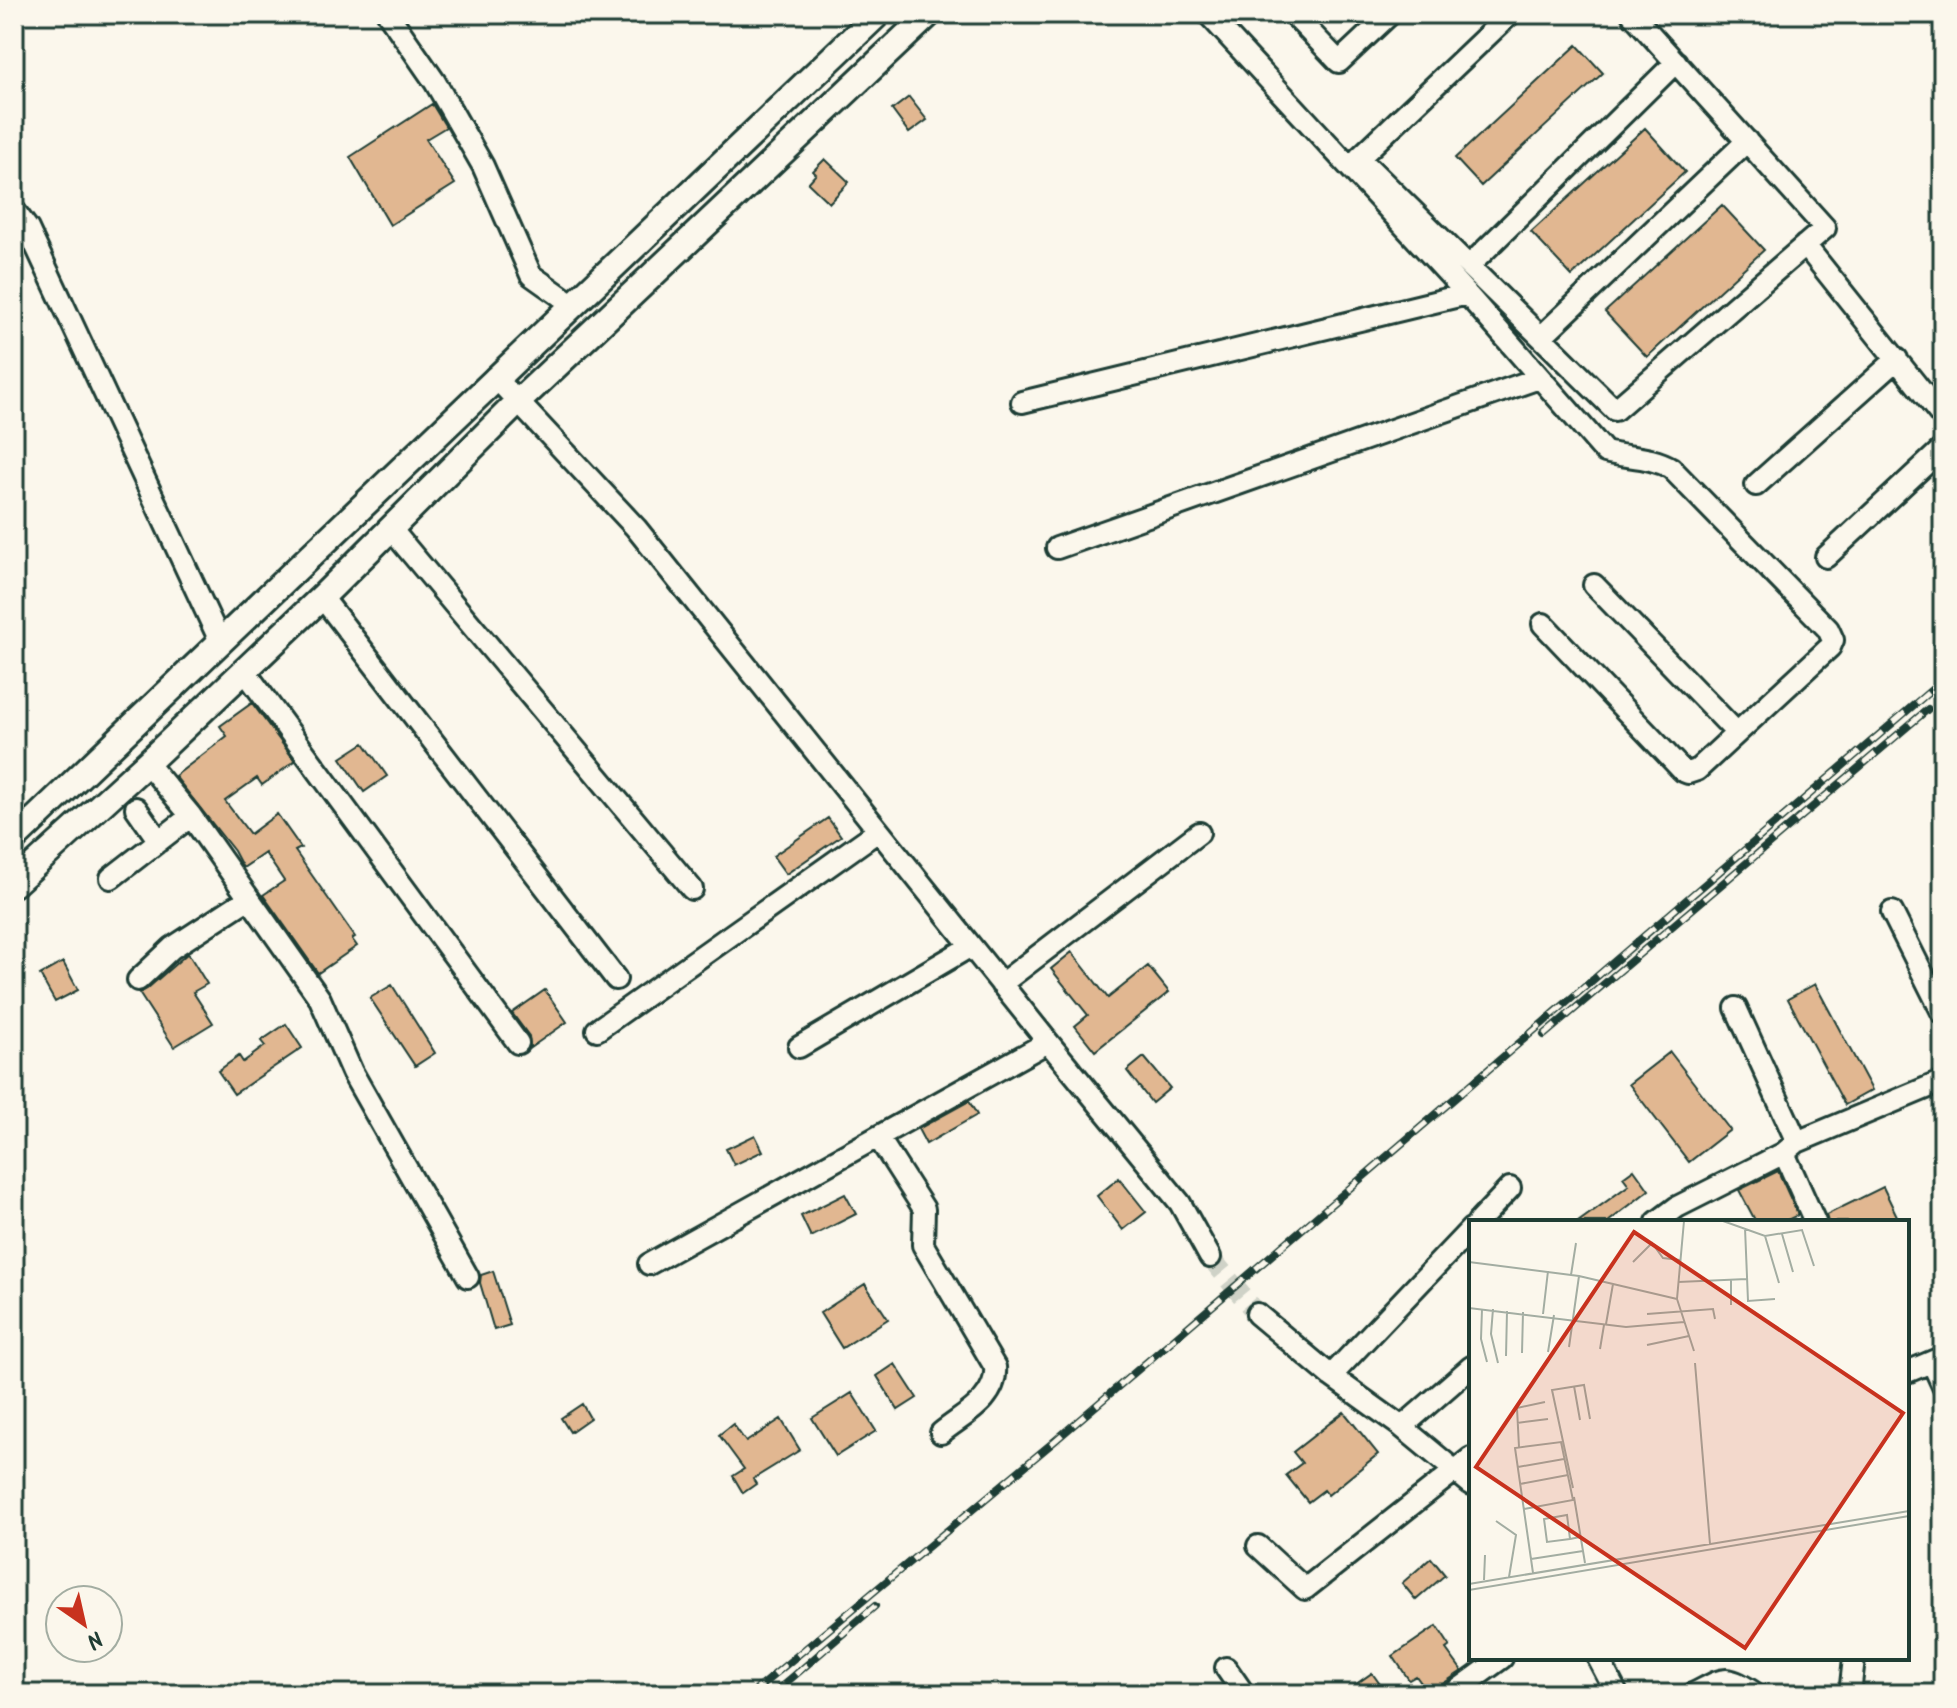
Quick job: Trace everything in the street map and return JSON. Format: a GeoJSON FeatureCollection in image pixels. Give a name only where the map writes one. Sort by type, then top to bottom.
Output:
{"type":"FeatureCollection","features":[{"type":"Feature","properties":{"kind":"main road"},"geometry":{"type":"LineString","coordinates":[[14,839],[878,14]]}},
{"type":"Feature","properties":{"kind":"main road"},"geometry":{"type":"LineString","coordinates":[[14,884],[322,597],[519,401],[929,14]]}},
{"type":"Feature","properties":{"kind":"street"},"geometry":{"type":"LineString","coordinates":[[388,14],[435,82],[483,166],[531,275],[572,304]]}},
{"type":"Feature","properties":{"kind":"street"},"geometry":{"type":"LineString","coordinates":[[1208,14],[1467,294],[1605,452],[1655,459],[1671,468],[1828,629],[1833,640],[1830,647],[1697,770],[1688,773],[1543,624]]}},
{"type":"Feature","properties":{"kind":"street"},"geometry":{"type":"LineString","coordinates":[[1293,14],[1339,62],[1390,14]]}},
{"type":"Feature","properties":{"kind":"street"},"geometry":{"type":"LineString","coordinates":[[1510,14],[1359,158],[1615,410],[1825,228],[1632,14]]}},
{"type":"Feature","properties":{"kind":"street"},"geometry":{"type":"LineString","coordinates":[[1469,266],[1676,62]]}},
{"type":"Feature","properties":{"kind":"street"},"geometry":{"type":"LineString","coordinates":[[1541,337],[1747,141]]}},
{"type":"Feature","properties":{"kind":"street"},"geometry":{"type":"LineString","coordinates":[[14,210],[28,229],[220,641]]}},
{"type":"Feature","properties":{"kind":"street"},"geometry":{"type":"LineString","coordinates":[[1805,245],[1943,418]]}},
{"type":"Feature","properties":{"kind":"street"},"geometry":{"type":"LineString","coordinates":[[1022,402],[1467,294]]}},
{"type":"Feature","properties":{"kind":"street"},"geometry":{"type":"LineString","coordinates":[[1756,485],[1897,359]]}},
{"type":"Feature","properties":{"kind":"street"},"geometry":{"type":"LineString","coordinates":[[495,377],[636,528],[1180,1203],[1210,1257]]}},
{"type":"Feature","properties":{"kind":"street"},"geometry":{"type":"LineString","coordinates":[[1057,548],[1539,378]]}},
{"type":"Feature","properties":{"kind":"street"},"geometry":{"type":"LineString","coordinates":[[1826,557],[1943,448]]}},
{"type":"Feature","properties":{"kind":"street"},"geometry":{"type":"LineString","coordinates":[[391,529],[692,889]]}},
{"type":"Feature","properties":{"kind":"street"},"geometry":{"type":"LineString","coordinates":[[1594,585],[1737,733]]}},
{"type":"Feature","properties":{"kind":"street"},"geometry":{"type":"LineString","coordinates":[[322,597],[616,979]]}},
{"type":"Feature","properties":{"kind":"street"},"geometry":{"type":"LineString","coordinates":[[244,670],[518,1043]]}},
{"type":"Feature","properties":{"kind":"street"},"geometry":{"type":"LineString","coordinates":[[147,763],[191,816],[320,999],[352,1072],[468,1277]]}},
{"type":"Feature","properties":{"kind":"street"},"geometry":{"type":"LineString","coordinates":[[136,808],[159,841]]}},
{"type":"Feature","properties":{"kind":"street"},"geometry":{"type":"LineString","coordinates":[[111,878],[191,816]]}},
{"type":"Feature","properties":{"kind":"street"},"geometry":{"type":"LineString","coordinates":[[597,1030],[878,831]]}},
{"type":"Feature","properties":{"kind":"street"},"geometry":{"type":"LineString","coordinates":[[1001,984],[1199,833]]}},
{"type":"Feature","properties":{"kind":"street"},"geometry":{"type":"LineString","coordinates":[[138,980],[172,948],[249,898]]}},
{"type":"Feature","properties":{"kind":"street"},"geometry":{"type":"LineString","coordinates":[[1892,912],[1943,1014]]}},
{"type":"Feature","properties":{"kind":"street"},"geometry":{"type":"LineString","coordinates":[[799,1047],[971,946]]}},
{"type":"Feature","properties":{"kind":"street"},"geometry":{"type":"LineString","coordinates":[[1736,1008],[1790,1147],[1814,1220]]}},
{"type":"Feature","properties":{"kind":"street"},"geometry":{"type":"LineString","coordinates":[[649,1264],[1048,1042]]}},
{"type":"Feature","properties":{"kind":"street"},"geometry":{"type":"LineString","coordinates":[[1660,1220],[1677,1207],[1790,1147],[1943,1081]]}},
{"type":"Feature","properties":{"kind":"street"},"geometry":{"type":"LineString","coordinates":[[878,1137],[924,1209],[923,1245],[995,1367],[996,1378],[989,1395],[941,1433]]}},
{"type":"Feature","properties":{"kind":"street"},"geometry":{"type":"LineString","coordinates":[[1480,1220],[1510,1188]]}},
{"type":"Feature","properties":{"kind":"street"},"geometry":{"type":"LineString","coordinates":[[1331,1376],[1469,1231]]}},
{"type":"Feature","properties":{"kind":"street"},"geometry":{"type":"LineString","coordinates":[[1257,1314],[1331,1376],[1402,1427],[1469,1483]]}},
{"type":"Feature","properties":{"kind":"street"},"geometry":{"type":"LineString","coordinates":[[1909,1371],[1937,1360],[1943,1386]]}},
{"type":"Feature","properties":{"kind":"street"},"geometry":{"type":"LineString","coordinates":[[1402,1427],[1469,1369]]}},
{"type":"Feature","properties":{"kind":"street"},"geometry":{"type":"LineString","coordinates":[[1258,1546],[1305,1589],[1469,1460]]}},
{"type":"Feature","properties":{"kind":"street"},"geometry":{"type":"LineString","coordinates":[[1452,1694],[1499,1660]]}},
{"type":"Feature","properties":{"kind":"street"},"geometry":{"type":"LineString","coordinates":[[1599,1660],[1617,1694]]}},
{"type":"Feature","properties":{"kind":"street"},"geometry":{"type":"LineString","coordinates":[[1850,1694],[1854,1660]]}},
{"type":"Feature","properties":{"kind":"street"},"geometry":{"type":"LineString","coordinates":[[1226,1668],[1244,1694]]}},
{"type":"Feature","properties":{"kind":"street"},"geometry":{"type":"LineString","coordinates":[[1693,1694],[1725,1679],[1737,1681],[1756,1694]]}},
{"type":"Feature","properties":{"kind":"building"},"geometry":{"type":"Polygon","coordinates":[[[1577,45],[1603,73],[1481,186],[1455,158],[1577,45]]]}},
{"type":"Feature","properties":{"kind":"building"},"geometry":{"type":"Polygon","coordinates":[[[909,97],[927,120],[909,133],[892,110],[909,97]]]}},
{"type":"Feature","properties":{"kind":"building"},"geometry":{"type":"Polygon","coordinates":[[[432,104],[446,127],[426,139],[455,184],[390,225],[350,157],[432,104]]]}},
{"type":"Feature","properties":{"kind":"building"},"geometry":{"type":"Polygon","coordinates":[[[1645,128],[1685,172],[1572,276],[1531,232],[1645,128]]]}},
{"type":"Feature","properties":{"kind":"building"},"geometry":{"type":"Polygon","coordinates":[[[825,159],[849,182],[829,203],[808,183],[816,174],[813,171],[825,159]]]}},
{"type":"Feature","properties":{"kind":"building"},"geometry":{"type":"Polygon","coordinates":[[[1722,205],[1764,250],[1647,357],[1605,312],[1722,205]]]}},
{"type":"Feature","properties":{"kind":"building"},"geometry":{"type":"Polygon","coordinates":[[[252,703],[295,761],[262,785],[257,778],[225,801],[250,834],[277,814],[301,848],[295,851],[355,937],[352,939],[357,946],[318,973],[263,895],[284,881],[265,853],[243,868],[234,851],[175,776],[227,736],[220,726],[252,703]]]}},
{"type":"Feature","properties":{"kind":"building"},"geometry":{"type":"Polygon","coordinates":[[[364,743],[387,776],[364,792],[341,758],[364,743]]]}},
{"type":"Feature","properties":{"kind":"building"},"geometry":{"type":"Polygon","coordinates":[[[828,818],[841,836],[786,874],[773,856],[828,818]]]}},
{"type":"Feature","properties":{"kind":"building"},"geometry":{"type":"Polygon","coordinates":[[[1072,952],[1108,998],[1148,966],[1169,992],[1095,1051],[1075,1026],[1088,1015],[1051,969],[1072,952]]]}},
{"type":"Feature","properties":{"kind":"building"},"geometry":{"type":"Polygon","coordinates":[[[188,953],[207,984],[193,992],[213,1023],[174,1047],[139,993],[188,953]]]}},
{"type":"Feature","properties":{"kind":"building"},"geometry":{"type":"Polygon","coordinates":[[[63,962],[78,990],[55,1002],[40,975],[63,962]]]}},
{"type":"Feature","properties":{"kind":"building"},"geometry":{"type":"Polygon","coordinates":[[[1815,984],[1872,1090],[1845,1105],[1788,999],[1815,984]]]}},
{"type":"Feature","properties":{"kind":"building"},"geometry":{"type":"Polygon","coordinates":[[[392,985],[435,1053],[415,1066],[370,998],[392,985]]]}},
{"type":"Feature","properties":{"kind":"building"},"geometry":{"type":"Polygon","coordinates":[[[545,990],[567,1022],[530,1048],[529,1036],[512,1013],[545,990]]]}},
{"type":"Feature","properties":{"kind":"building"},"geometry":{"type":"Polygon","coordinates":[[[286,1024],[302,1048],[234,1094],[218,1071],[239,1056],[243,1062],[265,1046],[261,1041],[286,1024]]]}},
{"type":"Feature","properties":{"kind":"building"},"geometry":{"type":"Polygon","coordinates":[[[1670,1052],[1730,1130],[1689,1162],[1629,1084],[1670,1052]]]}},
{"type":"Feature","properties":{"kind":"building"},"geometry":{"type":"Polygon","coordinates":[[[1144,1057],[1170,1088],[1152,1103],[1127,1071],[1144,1057]]]}},
{"type":"Feature","properties":{"kind":"building"},"geometry":{"type":"Polygon","coordinates":[[[969,1101],[977,1115],[926,1144],[918,1129],[969,1101]]]}},
{"type":"Feature","properties":{"kind":"building"},"geometry":{"type":"Polygon","coordinates":[[[755,1135],[763,1151],[734,1165],[726,1149],[755,1135]]]}},
{"type":"Feature","properties":{"kind":"building"},"geometry":{"type":"Polygon","coordinates":[[[1634,1169],[1649,1190],[1611,1220],[1581,1220],[1629,1185],[1623,1177],[1634,1169]]]}},
{"type":"Feature","properties":{"kind":"building"},"geometry":{"type":"Polygon","coordinates":[[[1778,1171],[1798,1215],[1787,1220],[1755,1220],[1739,1190],[1778,1171]]]}},
{"type":"Feature","properties":{"kind":"building"},"geometry":{"type":"Polygon","coordinates":[[[1119,1178],[1146,1212],[1123,1230],[1097,1196],[1119,1178]]]}},
{"type":"Feature","properties":{"kind":"building"},"geometry":{"type":"Polygon","coordinates":[[[1883,1187],[1898,1218],[1827,1220],[1826,1215],[1883,1187]]]}},
{"type":"Feature","properties":{"kind":"building"},"geometry":{"type":"Polygon","coordinates":[[[845,1194],[856,1214],[811,1237],[801,1216],[845,1194]]]}},
{"type":"Feature","properties":{"kind":"building"},"geometry":{"type":"Polygon","coordinates":[[[493,1271],[510,1325],[494,1330],[480,1283],[481,1275],[493,1271]]]}},
{"type":"Feature","properties":{"kind":"building"},"geometry":{"type":"Polygon","coordinates":[[[865,1284],[888,1319],[842,1348],[820,1313],[865,1284]]]}},
{"type":"Feature","properties":{"kind":"building"},"geometry":{"type":"Polygon","coordinates":[[[895,1364],[917,1398],[898,1410],[877,1376],[895,1364]]]}},
{"type":"Feature","properties":{"kind":"building"},"geometry":{"type":"Polygon","coordinates":[[[852,1393],[876,1431],[836,1456],[812,1418],[852,1393]]]}},
{"type":"Feature","properties":{"kind":"building"},"geometry":{"type":"Polygon","coordinates":[[[582,1404],[590,1418],[570,1432],[561,1418],[582,1404]]]}},
{"type":"Feature","properties":{"kind":"building"},"geometry":{"type":"Polygon","coordinates":[[[1344,1412],[1378,1454],[1328,1495],[1324,1490],[1308,1502],[1286,1475],[1302,1463],[1293,1452],[1344,1412]]]}},
{"type":"Feature","properties":{"kind":"building"},"geometry":{"type":"Polygon","coordinates":[[[781,1419],[800,1450],[753,1479],[756,1484],[743,1493],[733,1476],[744,1469],[719,1435],[733,1424],[746,1442],[781,1419]]]}},
{"type":"Feature","properties":{"kind":"building"},"geometry":{"type":"Polygon","coordinates":[[[1431,1558],[1445,1575],[1416,1600],[1402,1583],[1431,1558]]]}},
{"type":"Feature","properties":{"kind":"building"},"geometry":{"type":"Polygon","coordinates":[[[1437,1626],[1450,1646],[1446,1649],[1462,1671],[1444,1683],[1436,1694],[1429,1694],[1416,1676],[1409,1680],[1393,1656],[1437,1626]]]}},
{"type":"Feature","properties":{"kind":"building"},"geometry":{"type":"Polygon","coordinates":[[[1372,1673],[1387,1694],[1342,1694],[1372,1673]]]}},
{"type":"Feature","properties":{"kind":"tunnel"},"geometry":{"type":"LineString","coordinates":[[1210,1257],[1257,1314]]}},
{"type":"Feature","properties":{"kind":"railway"},"geometry":{"type":"LineString","coordinates":[[751,1694],[1050,1445],[1943,680]]}},
{"type":"Feature","properties":{"kind":"railway"},"geometry":{"type":"LineString","coordinates":[[1544,1035],[1928,709]]}},
{"type":"Feature","properties":{"kind":"railway"},"geometry":{"type":"LineString","coordinates":[[773,1694],[875,1606]]}}]}
